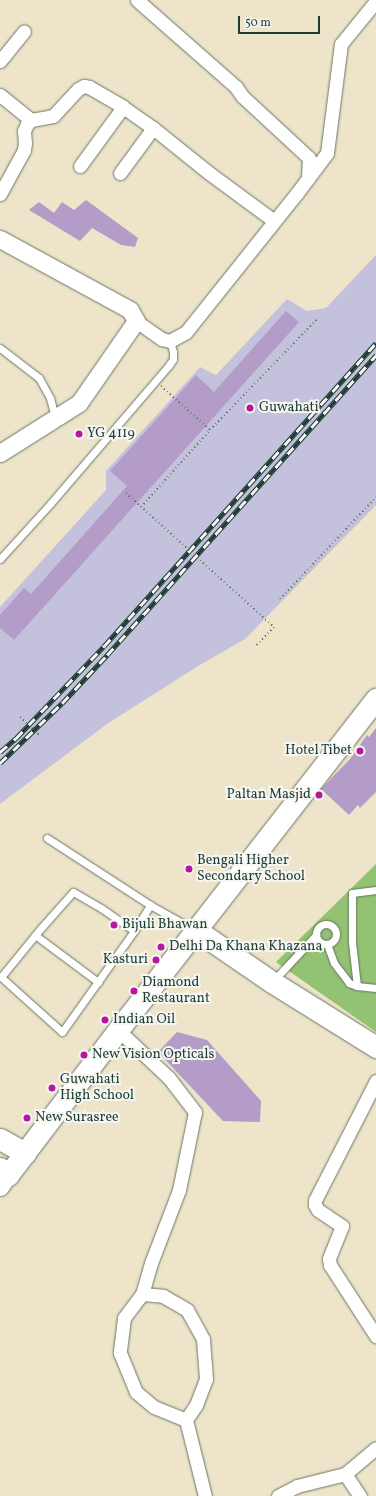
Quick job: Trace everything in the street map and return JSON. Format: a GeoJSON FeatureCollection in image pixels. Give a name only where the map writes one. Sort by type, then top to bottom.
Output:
{"type":"FeatureCollection","features":[{"type":"Feature","properties":{"kind":"main road"},"geometry":{"type":"LineString","coordinates":[[3,1177],[25,1153],[118,1030],[376,698]]}},
{"type":"Feature","properties":{"kind":"main road"},"geometry":{"type":"LineString","coordinates":[[196,930],[272,982],[376,1047]]}},
{"type":"Feature","properties":{"kind":"main road"},"geometry":{"type":"LineString","coordinates":[[0,1139],[25,1153]]}},
{"type":"Feature","properties":{"kind":"street"},"geometry":{"type":"LineString","coordinates":[[137,0],[236,87],[242,96],[309,158],[308,179]]}},
{"type":"Feature","properties":{"kind":"street"},"geometry":{"type":"LineString","coordinates":[[0,239],[130,310],[136,321],[162,339],[170,341],[178,337],[193,325],[327,153],[341,44],[376,1]]}},
{"type":"Feature","properties":{"kind":"street"},"geometry":{"type":"LineString","coordinates":[[0,61],[24,30]]}},
{"type":"Feature","properties":{"kind":"street"},"geometry":{"type":"LineString","coordinates":[[0,194],[24,150],[25,127],[31,120],[53,116],[78,89],[84,86],[89,87],[123,107],[153,128],[209,173],[274,221]]}},
{"type":"Feature","properties":{"kind":"street"},"geometry":{"type":"LineString","coordinates":[[0,95],[31,120]]}},
{"type":"Feature","properties":{"kind":"street"},"geometry":{"type":"LineString","coordinates":[[80,166],[123,107]]}},
{"type":"Feature","properties":{"kind":"street"},"geometry":{"type":"LineString","coordinates":[[120,173],[153,128]]}},
{"type":"Feature","properties":{"kind":"street"},"geometry":{"type":"LineString","coordinates":[[0,250],[125,320],[136,321]]}},
{"type":"Feature","properties":{"kind":"street"},"geometry":{"type":"LineString","coordinates":[[0,453],[78,403],[136,321]]}},
{"type":"Feature","properties":{"kind":"street"},"geometry":{"type":"LineString","coordinates":[[118,1030],[169,1078],[195,1112],[179,1190],[151,1263],[142,1294],[124,1318],[120,1353],[126,1371],[136,1392],[154,1407],[186,1420]]}},
{"type":"Feature","properties":{"kind":"street"},"geometry":{"type":"LineString","coordinates":[[376,1081],[315,1200],[315,1205],[318,1210],[342,1226],[329,1259],[330,1265],[376,1336]]}},
{"type":"Feature","properties":{"kind":"street"},"geometry":{"type":"LineString","coordinates":[[142,1294],[163,1296],[187,1310],[203,1339],[206,1379],[196,1406],[186,1420],[205,1496]]}},
{"type":"Feature","properties":{"kind":"street"},"geometry":{"type":"LineString","coordinates":[[278,1496],[297,1486],[345,1474],[376,1448]]}},
{"type":"Feature","properties":{"kind":"street"},"geometry":{"type":"LineString","coordinates":[[345,1474],[360,1496]]}},
{"type":"Feature","properties":{"kind":"lane"},"geometry":{"type":"LineString","coordinates":[[0,559],[156,381],[172,359],[173,352],[170,341]]}},
{"type":"Feature","properties":{"kind":"lane"},"geometry":{"type":"LineString","coordinates":[[0,348],[39,378],[50,398],[55,417]]}},
{"type":"Feature","properties":{"kind":"lane"},"geometry":{"type":"LineString","coordinates":[[47,838],[150,905],[196,930]]}},
{"type":"Feature","properties":{"kind":"lane"},"geometry":{"type":"LineString","coordinates":[[357,986],[352,942],[352,893],[376,890]]}},
{"type":"Feature","properties":{"kind":"lane"},"geometry":{"type":"LineString","coordinates":[[134,931],[101,908],[73,892],[35,935],[1,977],[62,1032],[134,931],[150,905]]}},
{"type":"Feature","properties":{"kind":"lane"},"geometry":{"type":"LineString","coordinates":[[272,982],[316,935],[318,927],[325,924],[333,926],[336,938],[334,941],[326,944],[319,942],[316,935]]}},
{"type":"Feature","properties":{"kind":"lane"},"geometry":{"type":"LineString","coordinates":[[35,935],[98,982]]}},
{"type":"Feature","properties":{"kind":"lane"},"geometry":{"type":"LineString","coordinates":[[326,944],[334,963],[349,983],[357,986],[376,988]]}},
{"type":"Feature","properties":{"kind":"path"},"geometry":{"type":"LineString","coordinates":[[141,507],[210,430],[318,318]]}},
{"type":"Feature","properties":{"kind":"path"},"geometry":{"type":"LineString","coordinates":[[156,381],[210,430]]}},
{"type":"Feature","properties":{"kind":"path"},"geometry":{"type":"LineString","coordinates":[[126,494],[274,627],[255,648]]}},
{"type":"Feature","properties":{"kind":"path"},"geometry":{"type":"LineString","coordinates":[[280,599],[376,497]]}},
{"type":"Feature","properties":{"kind":"path"},"geometry":{"type":"LineString","coordinates":[[20,718],[41,735]]}},
{"type":"Feature","properties":{"kind":"shaded area"},"geometry":{"type":"Polygon","coordinates":[[[376,255],[376,505],[245,639],[198,666],[107,724],[0,804],[0,607],[106,490],[106,471],[200,367],[216,375],[287,299],[307,311],[326,308],[376,255]]]}},
{"type":"Feature","properties":{"kind":"green space"},"geometry":{"type":"Polygon","coordinates":[[[376,864],[376,1032],[276,962],[376,864]]]}},
{"type":"Feature","properties":{"kind":"building"},"geometry":{"type":"Polygon","coordinates":[[[86,200],[138,238],[135,247],[121,245],[92,228],[80,241],[29,210],[39,202],[54,213],[62,202],[74,210],[86,200]]]}},
{"type":"Feature","properties":{"kind":"building"},"geometry":{"type":"Polygon","coordinates":[[[286,311],[299,322],[14,640],[0,628],[0,615],[24,588],[31,594],[127,486],[110,471],[196,375],[214,392],[286,311]]]}},
{"type":"Feature","properties":{"kind":"building"},"geometry":{"type":"Polygon","coordinates":[[[376,728],[376,792],[360,808],[358,805],[349,815],[321,789],[350,759],[367,735],[369,737],[376,728]]]}},
{"type":"Feature","properties":{"kind":"building"},"geometry":{"type":"Polygon","coordinates":[[[177,1032],[207,1040],[261,1101],[260,1122],[223,1121],[158,1052],[177,1032]]]}},
{"type":"Feature","properties":{"kind":"railway"},"geometry":{"type":"LineString","coordinates":[[0,752],[16,738],[104,646],[376,343]]}},
{"type":"Feature","properties":{"kind":"railway"},"geometry":{"type":"LineString","coordinates":[[0,763],[62,703],[107,655],[376,355]]}},
{"type":"Feature","properties":{"kind":"place","name":"Guwahati"},"geometry":{"type":"Point","coordinates":[250,408]}},
{"type":"Feature","properties":{"kind":"place","name":"YG 4119"},"geometry":{"type":"Point","coordinates":[79,434]}},
{"type":"Feature","properties":{"kind":"place","name":"Hotel Tibet"},"geometry":{"type":"Point","coordinates":[360,751]}},
{"type":"Feature","properties":{"kind":"place","name":"Paltan Masjid"},"geometry":{"type":"Point","coordinates":[319,795]}},
{"type":"Feature","properties":{"kind":"place","name":"Bengali Higher Secondary School"},"geometry":{"type":"Point","coordinates":[189,869]}},
{"type":"Feature","properties":{"kind":"place","name":"Bijuli Bhawan"},"geometry":{"type":"Point","coordinates":[114,925]}},
{"type":"Feature","properties":{"kind":"place","name":"Delhi Da Khana Khazana"},"geometry":{"type":"Point","coordinates":[161,947]}},
{"type":"Feature","properties":{"kind":"place","name":"Kasturi"},"geometry":{"type":"Point","coordinates":[156,960]}},
{"type":"Feature","properties":{"kind":"place","name":"Diamond Restaurant"},"geometry":{"type":"Point","coordinates":[134,991]}},
{"type":"Feature","properties":{"kind":"place","name":"Indian Oil"},"geometry":{"type":"Point","coordinates":[105,1020]}},
{"type":"Feature","properties":{"kind":"place","name":"New Vision Opticals"},"geometry":{"type":"Point","coordinates":[84,1055]}},
{"type":"Feature","properties":{"kind":"place","name":"Guwahati High School"},"geometry":{"type":"Point","coordinates":[52,1088]}},
{"type":"Feature","properties":{"kind":"place","name":"New Surasree"},"geometry":{"type":"Point","coordinates":[27,1118]}}]}
